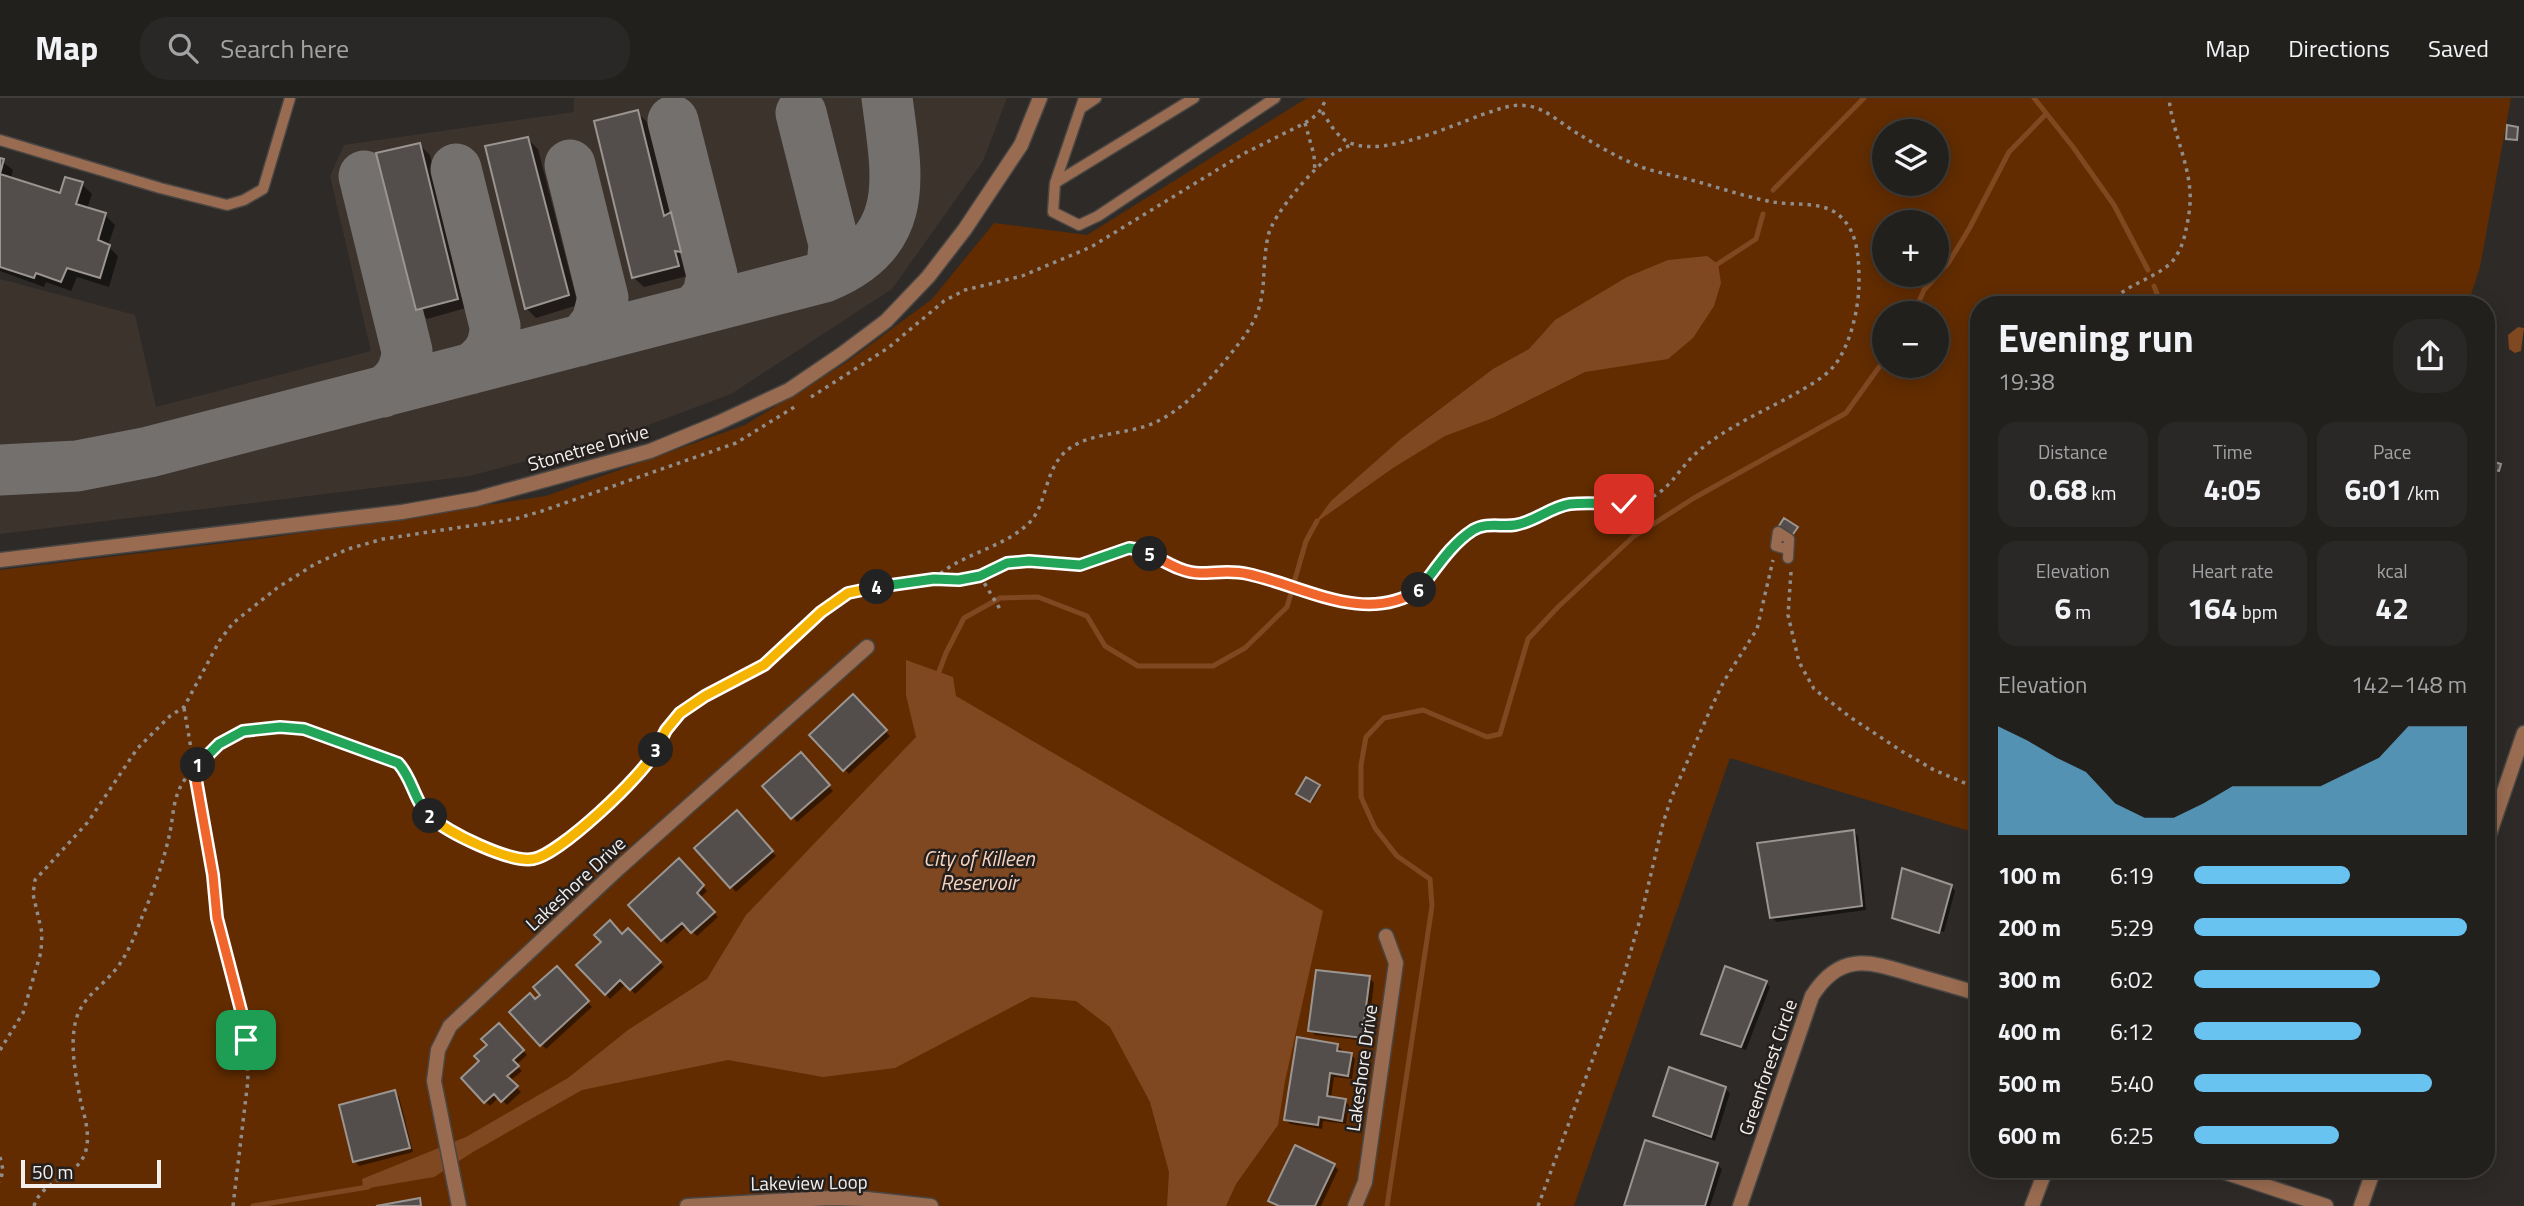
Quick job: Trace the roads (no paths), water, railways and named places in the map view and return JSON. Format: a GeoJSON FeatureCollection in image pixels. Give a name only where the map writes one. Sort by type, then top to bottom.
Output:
{"type":"FeatureCollection","features":[{"type":"Feature","properties":{"kind":"street","name":"Stonetree Drive"},"geometry":{"type":"LineString","coordinates":[[0,560],[402,512],[476,499],[650,451],[718,423],[789,390],[886,321],[928,277],[965,229],[1021,145],[1040,98]]}},
{"type":"Feature","properties":{"kind":"street","name":"Lakeshore Drive"},"geometry":{"type":"LineString","coordinates":[[459,1206],[434,1081],[438,1050],[450,1026],[619,868],[867,647]]}},
{"type":"Feature","properties":{"kind":"street"},"geometry":{"type":"LineString","coordinates":[[2495,818],[2524,733]]}},
{"type":"Feature","properties":{"kind":"street","name":"Lakeshore Drive"},"geometry":{"type":"LineString","coordinates":[[1355,1206],[1365,1182],[1396,963],[1386,936]]}},
{"type":"Feature","properties":{"kind":"street","name":"Greenforest Circle"},"geometry":{"type":"LineString","coordinates":[[1740,1206],[1812,996],[1821,982],[1842,967],[1867,962],[1970,991]]}},
{"type":"Feature","properties":{"kind":"street"},"geometry":{"type":"LineString","coordinates":[[2032,1206],[2043,1178]]}},
{"type":"Feature","properties":{"kind":"street"},"geometry":{"type":"LineString","coordinates":[[2242,1178],[2326,1206]]}},
{"type":"Feature","properties":{"kind":"street"},"geometry":{"type":"LineString","coordinates":[[2361,1206],[2371,1178]]}},
{"type":"Feature","properties":{"kind":"street","name":"Lakeview Loop"},"geometry":{"type":"LineString","coordinates":[[687,1206],[830,1198],[931,1206]]}},
{"type":"Feature","properties":{"kind":"lane"},"geometry":{"type":"LineString","coordinates":[[0,141],[227,205],[244,200],[263,189],[290,98]]}},
{"type":"Feature","properties":{"kind":"lane"},"geometry":{"type":"LineString","coordinates":[[1096,98],[1082,103],[1055,183],[1053,212],[1079,225],[1098,216],[1275,98]]}},
{"type":"Feature","properties":{"kind":"lane"},"geometry":{"type":"LineString","coordinates":[[1055,183],[1194,98]]}},
{"type":"Feature","properties":{"kind":"water"},"geometry":{"type":"Polygon","coordinates":[[[1707,256],[1718,264],[1721,283],[1714,306],[1693,338],[1668,359],[1585,372],[1493,418],[1445,436],[1393,468],[1314,524],[1331,501],[1402,438],[1493,369],[1529,349],[1555,320],[1627,277],[1668,260],[1707,256]]]}},
{"type":"Feature","properties":{"kind":"water"},"geometry":{"type":"Polygon","coordinates":[[[2518,327],[2524,328],[2521,351],[2515,353],[2509,349],[2508,335],[2518,327]]]}},
{"type":"Feature","properties":{"kind":"water","name":"City of Killeen Reservoir"},"geometry":{"type":"Polygon","coordinates":[[[906,660],[953,677],[956,696],[1323,911],[1285,1081],[1278,1125],[1236,1184],[1226,1206],[1167,1206],[1169,1172],[1150,1102],[1110,1027],[1076,1001],[1031,997],[895,1068],[823,1077],[728,1060],[582,1090],[434,1177],[363,1189],[362,1179],[466,1137],[568,1078],[628,1030],[707,979],[746,915],[916,737],[906,695],[906,660]]]}},
{"type":"Feature","properties":{"kind":"waterway"},"geometry":{"type":"LineString","coordinates":[[1773,190],[1864,98]]}},
{"type":"Feature","properties":{"kind":"waterway"},"geometry":{"type":"LineString","coordinates":[[2034,98],[2114,205],[2148,270]]}},
{"type":"Feature","properties":{"kind":"waterway"},"geometry":{"type":"LineString","coordinates":[[1919,301],[1924,290],[1949,262],[1969,229],[2009,152],[2046,114]]}},
{"type":"Feature","properties":{"kind":"waterway"},"geometry":{"type":"LineString","coordinates":[[1713,267],[1756,239],[1763,214]]}},
{"type":"Feature","properties":{"kind":"waterway"},"geometry":{"type":"LineString","coordinates":[[2154,286],[2158,296]]}},
{"type":"Feature","properties":{"kind":"waterway"},"geometry":{"type":"LineString","coordinates":[[1387,1206],[1432,906],[1430,879],[1397,856],[1375,828],[1361,797],[1361,765],[1366,737],[1384,718],[1423,710],[1487,737],[1500,734],[1528,639],[1558,607],[1633,537],[1694,498],[1846,413],[1872,377]]}},
{"type":"Feature","properties":{"kind":"waterway"},"geometry":{"type":"LineString","coordinates":[[937,677],[964,618],[1000,598],[1038,597],[1087,616],[1105,646],[1138,666],[1213,666],[1245,648],[1287,607],[1306,541],[1317,521]]}},
{"type":"Feature","properties":{"kind":"waterway"},"geometry":{"type":"LineString","coordinates":[[253,1206],[368,1187]]}}]}
